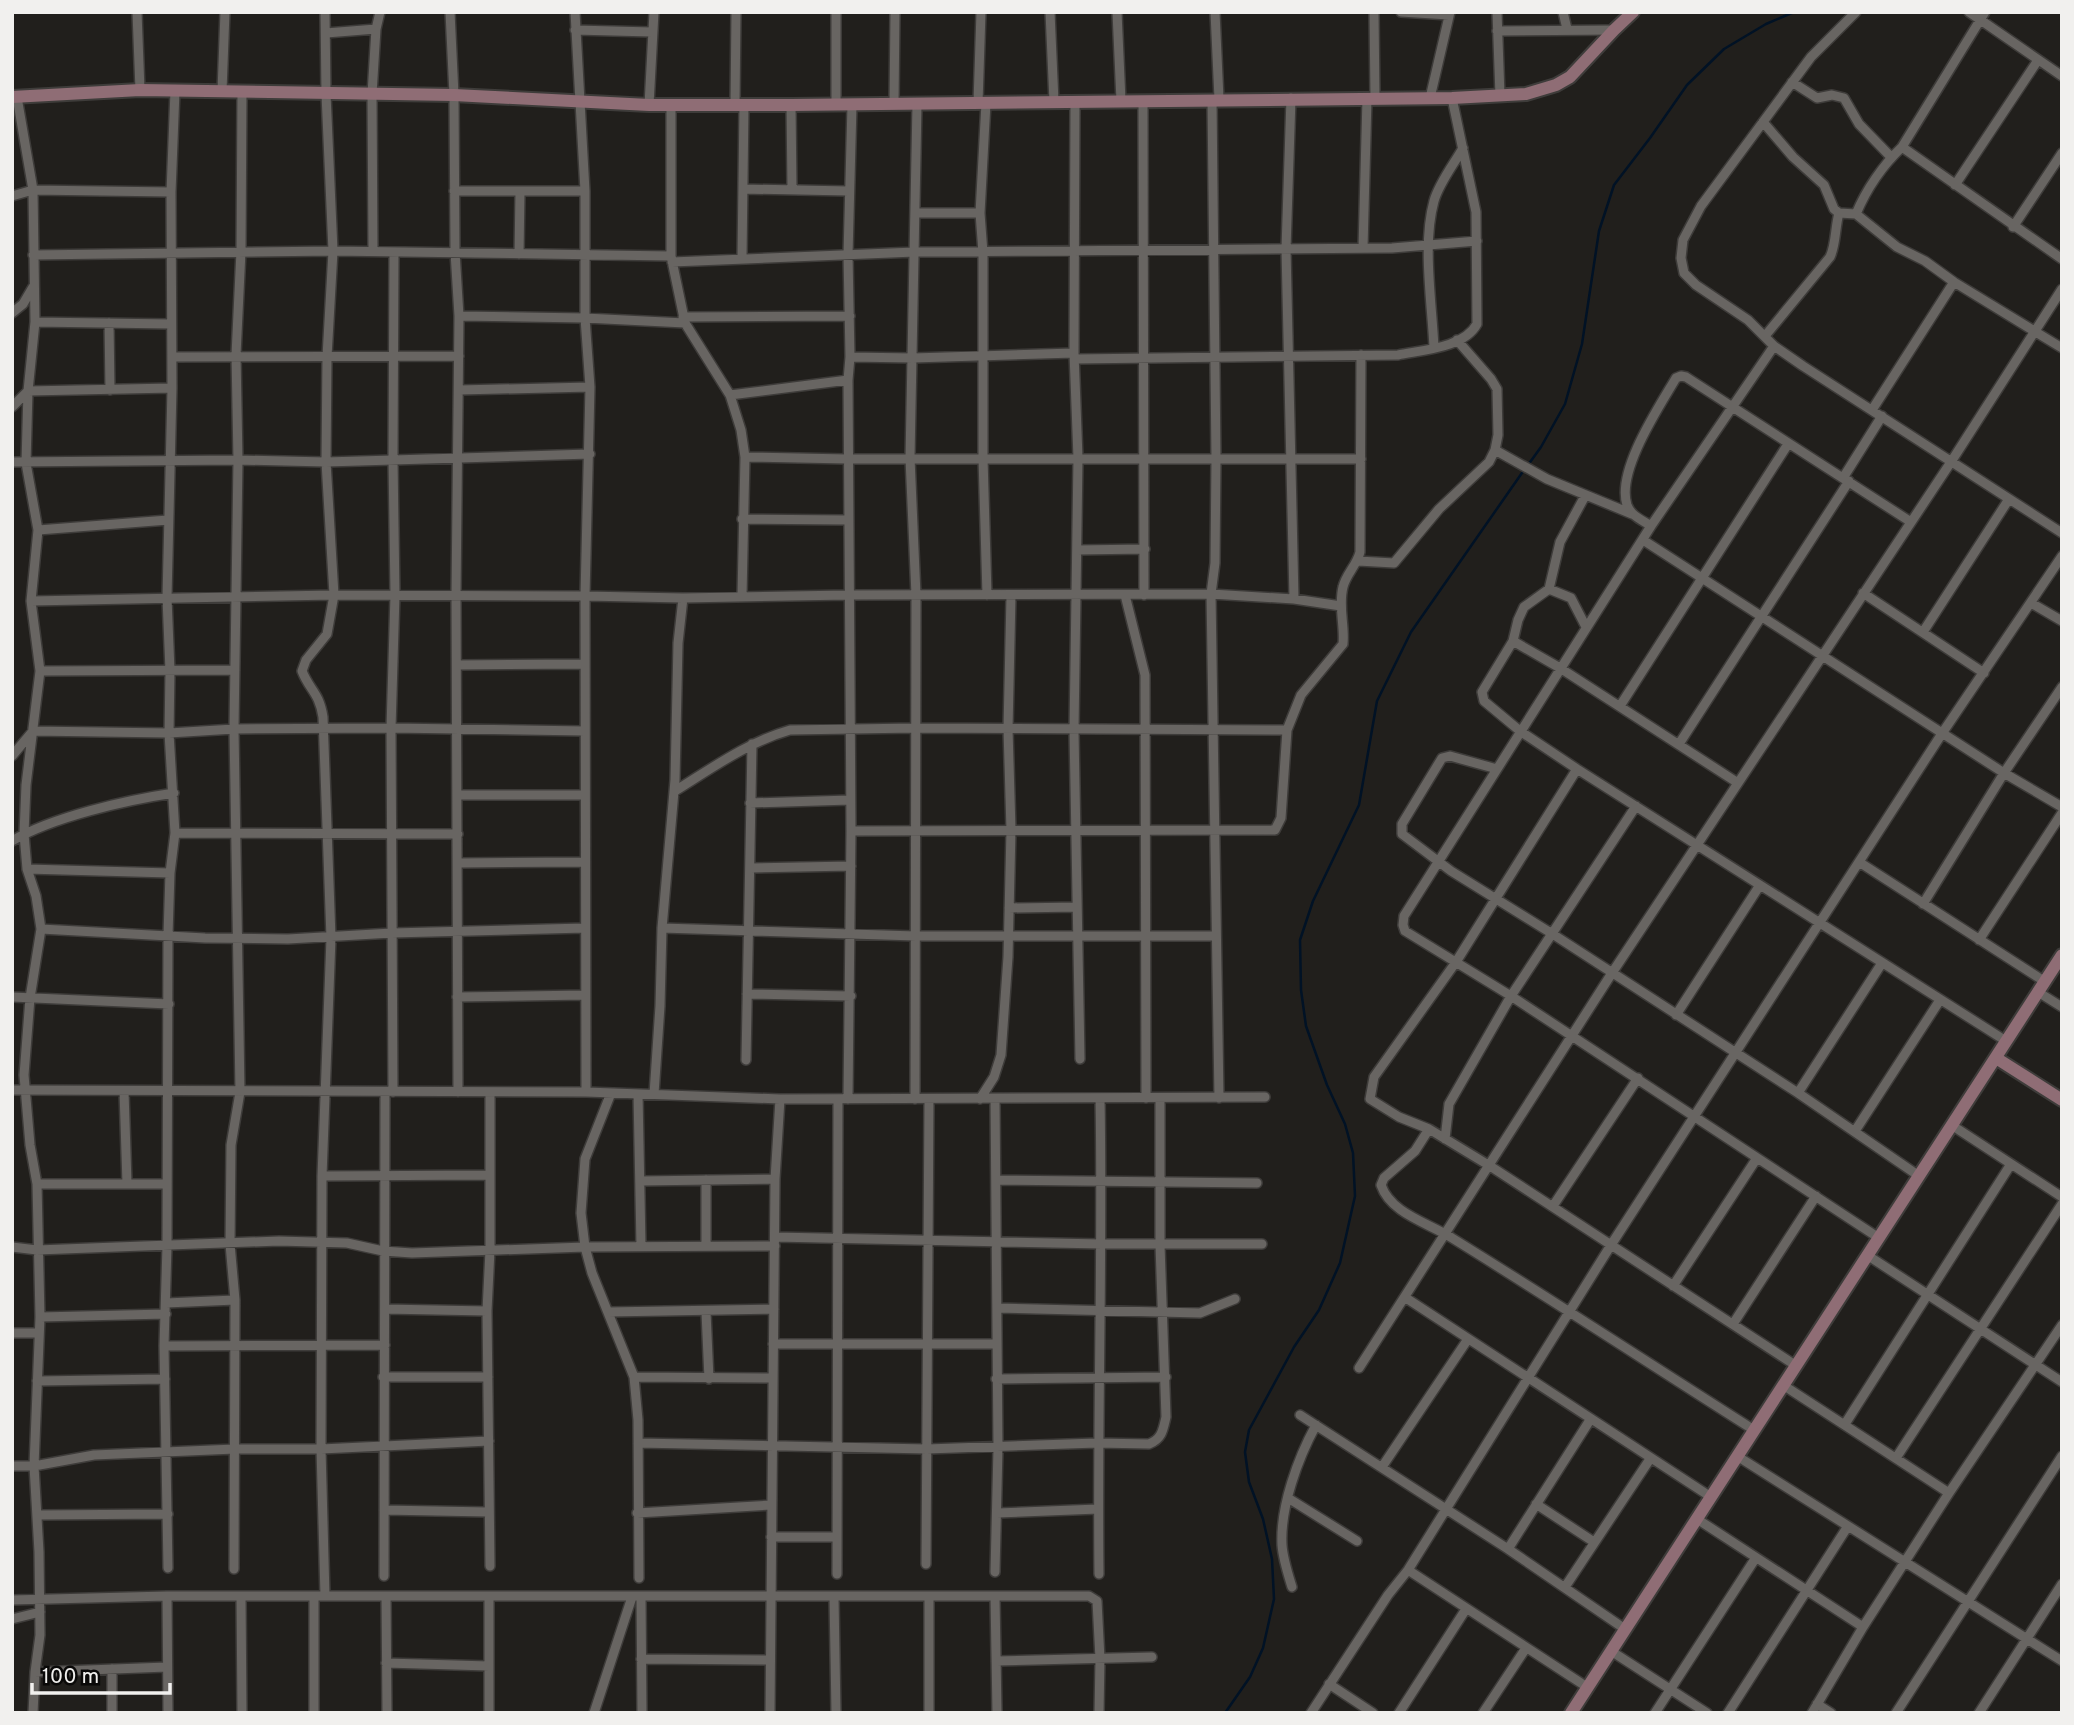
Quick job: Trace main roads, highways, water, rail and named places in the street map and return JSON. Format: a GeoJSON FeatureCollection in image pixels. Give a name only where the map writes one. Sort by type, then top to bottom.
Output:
{"type":"FeatureCollection","features":[{"type":"Feature","properties":{"kind":"waterway"},"geometry":{"type":"LineString","coordinates":[[1528,465],[1565,404],[1582,344],[1599,231],[1614,185],[1687,85],[1724,49],[1766,24],[1794,12]]}},
{"type":"Feature","properties":{"kind":"waterway"},"geometry":{"type":"LineString","coordinates":[[1225,1713],[1250,1677],[1263,1648],[1274,1599],[1272,1559],[1263,1519],[1249,1482],[1245,1452],[1249,1430],[1294,1347],[1319,1310],[1340,1263],[1355,1196],[1353,1153],[1345,1124],[1327,1085],[1306,1026],[1301,990],[1300,940],[1313,901],[1359,805],[1377,701],[1411,632],[1524,470]]}}]}
